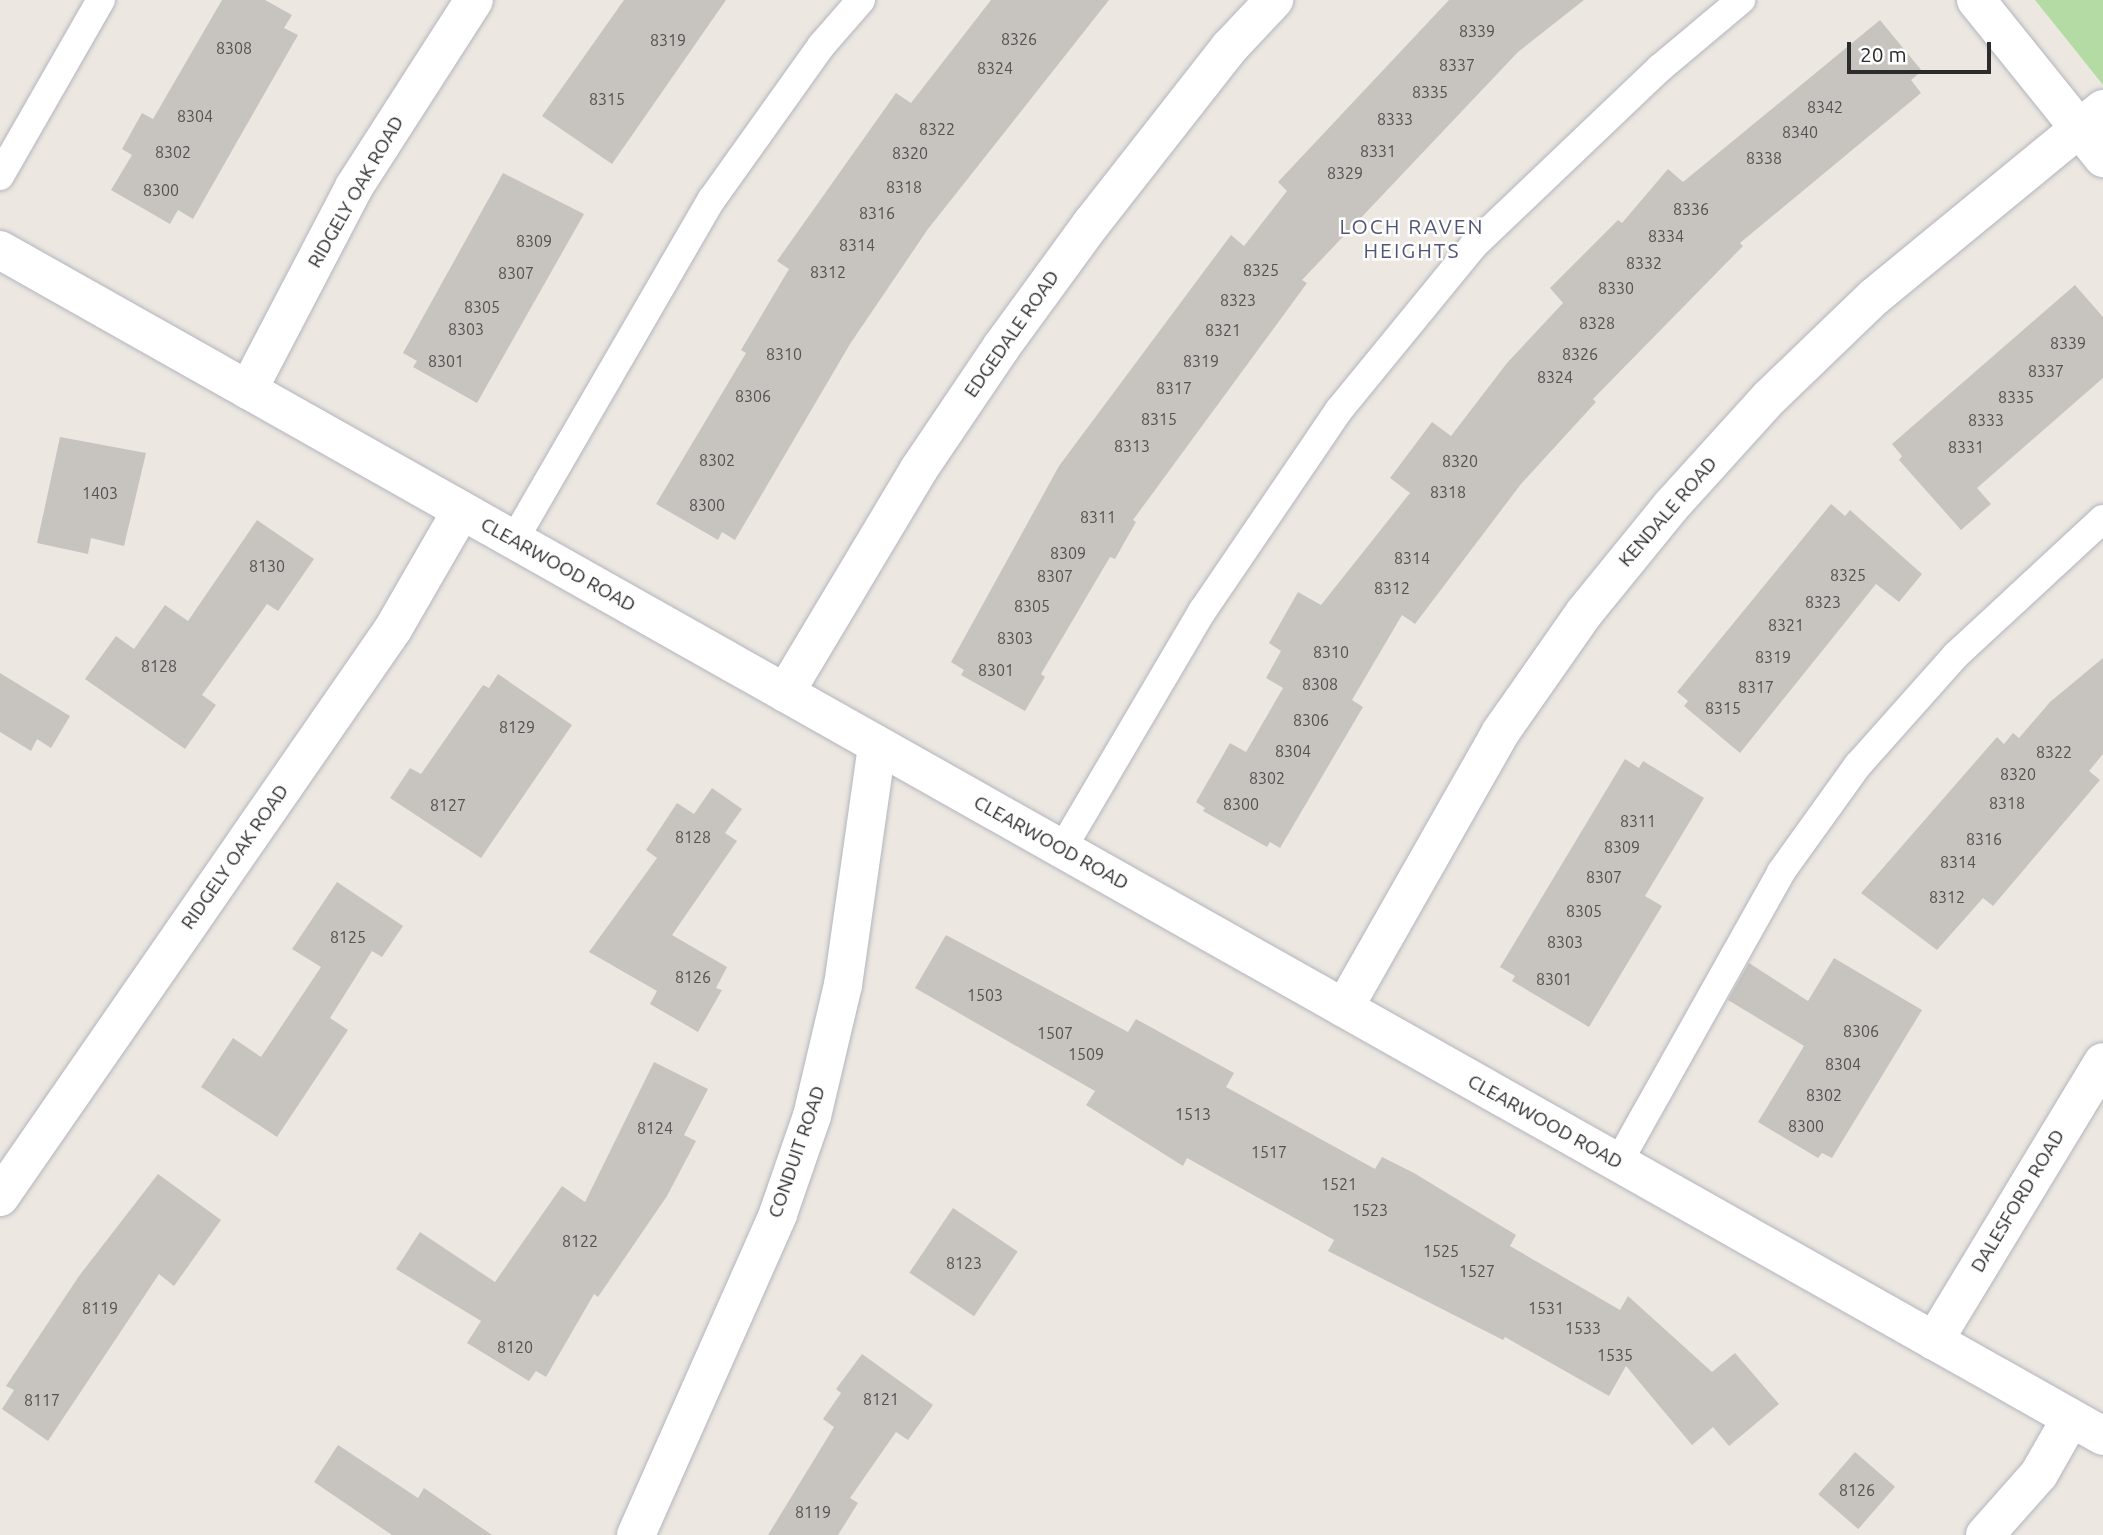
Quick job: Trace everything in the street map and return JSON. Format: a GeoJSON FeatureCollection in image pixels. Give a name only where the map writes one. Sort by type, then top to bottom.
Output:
{"type":"FeatureCollection","features":[{"type":"Feature","properties":{"kind":"street","name":"RIDGELY OAK ROAD"},"geometry":{"type":"LineString","coordinates":[[248,390],[354,187],[474,0]]}},
{"type":"Feature","properties":{"kind":"street","name":"EDGEDALE ROAD"},"geometry":{"type":"LineString","coordinates":[[785,692],[919,470],[1002,346],[1108,202],[1229,48],[1274,0]]}},
{"type":"Feature","properties":{"kind":"street"},"geometry":{"type":"LineString","coordinates":[[1976,0],[2091,119],[2103,158]]}},
{"type":"Feature","properties":{"kind":"street","name":"KENDALE ROAD"},"geometry":{"type":"LineString","coordinates":[[1344,1008],[1500,733],[1584,613],[1671,506],[1770,397],[1874,297],[2091,119]]}},
{"type":"Feature","properties":{"kind":"street","name":"CLEARWOOD ROAD"},"geometry":{"type":"LineString","coordinates":[[0,250],[2087,1427]]}},
{"type":"Feature","properties":{"kind":"street","name":"RIDGELY OAK ROAD"},"geometry":{"type":"LineString","coordinates":[[0,1197],[393,629],[461,510]]}},
{"type":"Feature","properties":{"kind":"street","name":"CONDUIT ROAD"},"geometry":{"type":"LineString","coordinates":[[636,1535],[778,1214],[812,1116],[843,985],[877,745]]}},
{"type":"Feature","properties":{"kind":"street","name":"DALESFORD ROAD"},"geometry":{"type":"LineString","coordinates":[[1934,1341],[2103,1062]]}},
{"type":"Feature","properties":{"kind":"street"},"geometry":{"type":"LineString","coordinates":[[1985,1535],[2039,1474],[2087,1427]]}},
{"type":"Feature","properties":{"kind":"lane"},"geometry":{"type":"LineString","coordinates":[[0,176],[101,0]]}},
{"type":"Feature","properties":{"kind":"lane"},"geometry":{"type":"LineString","coordinates":[[514,540],[712,199],[821,46],[861,0]]}},
{"type":"Feature","properties":{"kind":"lane"},"geometry":{"type":"LineString","coordinates":[[1062,849],[1203,610],[1339,410],[1473,246],[1660,68],[1741,0]]}},
{"type":"Feature","properties":{"kind":"lane"},"geometry":{"type":"LineString","coordinates":[[1618,1163],[1781,872],[1858,765],[1956,655],[2103,519]]}},
{"type":"Feature","properties":{"kind":"green space"},"geometry":{"type":"Polygon","coordinates":[[[2035,0],[2103,0],[2103,85],[2072,46],[2035,0]]]}},
{"type":"Feature","properties":{"kind":"building"},"geometry":{"type":"Polygon","coordinates":[[[222,0],[265,0],[292,15],[284,28],[298,35],[193,219],[178,210],[170,224],[111,190],[132,155],[122,149],[142,113],[153,119],[222,0]]]}},
{"type":"Feature","properties":{"kind":"building"},"geometry":{"type":"Polygon","coordinates":[[[624,0],[726,0],[612,164],[542,116],[624,0]]]}},
{"type":"Feature","properties":{"kind":"building"},"geometry":{"type":"Polygon","coordinates":[[[991,0],[1109,0],[928,229],[850,344],[735,540],[722,532],[718,540],[656,504],[746,353],[741,350],[789,269],[777,261],[896,93],[911,103],[991,0]]]}},
{"type":"Feature","properties":{"kind":"building"},"geometry":{"type":"Polygon","coordinates":[[[1449,0],[1584,0],[1518,52],[1302,280],[1307,283],[1133,520],[1136,522],[1115,559],[1110,557],[1041,674],[1045,677],[1025,711],[961,675],[964,670],[951,662],[1059,466],[1231,235],[1244,246],[1287,191],[1278,182],[1449,0]]]}},
{"type":"Feature","properties":{"kind":"building"},"geometry":{"type":"Polygon","coordinates":[[[1880,20],[1922,71],[1911,80],[1921,93],[1740,243],[1743,246],[1593,399],[1596,402],[1521,484],[1415,624],[1402,615],[1352,700],[1363,707],[1280,848],[1270,842],[1267,847],[1203,811],[1205,808],[1196,802],[1230,743],[1246,752],[1283,688],[1266,678],[1281,651],[1269,643],[1298,592],[1321,605],[1410,493],[1390,478],[1432,422],[1451,436],[1507,363],[1563,303],[1550,288],[1618,220],[1622,223],[1668,169],[1683,182],[1880,20]]]}},
{"type":"Feature","properties":{"kind":"building"},"geometry":{"type":"Polygon","coordinates":[[[503,173],[584,214],[477,403],[413,367],[417,361],[403,353],[503,173]]]}},
{"type":"Feature","properties":{"kind":"building"},"geometry":{"type":"Polygon","coordinates":[[[2075,285],[2103,317],[2103,378],[1977,488],[1991,504],[1961,530],[1899,460],[1902,456],[1892,444],[2075,285]]]}},
{"type":"Feature","properties":{"kind":"building"},"geometry":{"type":"Polygon","coordinates":[[[60,437],[146,453],[124,546],[91,538],[88,554],[37,543],[60,437]]]}},
{"type":"Feature","properties":{"kind":"building"},"geometry":{"type":"Polygon","coordinates":[[[1831,504],[1845,516],[1850,510],[1922,574],[1899,602],[1876,584],[1740,753],[1684,706],[1688,701],[1677,692],[1831,504]]]}},
{"type":"Feature","properties":{"kind":"building"},"geometry":{"type":"Polygon","coordinates":[[[257,520],[314,559],[278,611],[267,604],[202,695],[216,705],[185,749],[85,679],[116,636],[134,649],[165,605],[188,621],[257,520]]]}},
{"type":"Feature","properties":{"kind":"building"},"geometry":{"type":"Polygon","coordinates":[[[2103,658],[2103,754],[2089,771],[2100,780],[1993,906],[1983,898],[1937,950],[1861,893],[1997,737],[2004,744],[2013,733],[2019,738],[2050,702],[2103,658]]]}},
{"type":"Feature","properties":{"kind":"building"},"geometry":{"type":"Polygon","coordinates":[[[0,673],[70,716],[51,748],[37,739],[31,751],[0,732],[0,673]]]}},
{"type":"Feature","properties":{"kind":"building"},"geometry":{"type":"Polygon","coordinates":[[[498,674],[572,725],[481,858],[390,798],[410,768],[421,774],[483,685],[489,688],[498,674]]]}},
{"type":"Feature","properties":{"kind":"building"},"geometry":{"type":"Polygon","coordinates":[[[1625,759],[1639,768],[1643,761],[1704,798],[1645,896],[1662,906],[1589,1027],[1512,981],[1515,976],[1500,967],[1625,759]]]}},
{"type":"Feature","properties":{"kind":"building"},"geometry":{"type":"Polygon","coordinates":[[[712,788],[742,809],[725,833],[737,841],[672,935],[727,967],[716,988],[722,990],[698,1032],[650,1004],[657,991],[589,952],[657,858],[646,850],[677,803],[694,814],[712,788]]]}},
{"type":"Feature","properties":{"kind":"building"},"geometry":{"type":"Polygon","coordinates":[[[337,882],[403,926],[382,957],[372,951],[330,1018],[348,1030],[277,1137],[201,1087],[233,1038],[261,1057],[321,967],[292,949],[337,882]]]}},
{"type":"Feature","properties":{"kind":"building"},"geometry":{"type":"Polygon","coordinates":[[[946,935],[1128,1032],[1136,1019],[1234,1073],[1226,1087],[1375,1169],[1382,1157],[1414,1173],[1516,1235],[1510,1246],[1620,1310],[1628,1296],[1712,1372],[1735,1353],[1779,1404],[1729,1446],[1713,1427],[1692,1445],[1626,1366],[1609,1396],[1505,1337],[1503,1340],[1328,1251],[1334,1240],[1187,1158],[1183,1166],[1086,1105],[1095,1091],[915,988],[946,935]]]}},
{"type":"Feature","properties":{"kind":"building"},"geometry":{"type":"Polygon","coordinates":[[[1834,958],[1922,1010],[1832,1158],[1822,1153],[1818,1158],[1758,1122],[1804,1046],[1728,1000],[1749,963],[1808,1001],[1834,958]]]}},
{"type":"Feature","properties":{"kind":"building"},"geometry":{"type":"Polygon","coordinates":[[[654,1062],[708,1089],[684,1135],[696,1141],[667,1196],[598,1297],[594,1294],[546,1377],[536,1371],[529,1381],[467,1343],[481,1321],[396,1269],[420,1232],[495,1282],[562,1186],[585,1202],[654,1062]]]}},
{"type":"Feature","properties":{"kind":"building"},"geometry":{"type":"Polygon","coordinates":[[[158,1174],[221,1220],[174,1286],[159,1274],[48,1441],[2,1409],[14,1390],[6,1386],[79,1276],[158,1174]]]}},
{"type":"Feature","properties":{"kind":"building"},"geometry":{"type":"Polygon","coordinates":[[[953,1208],[1018,1252],[974,1316],[909,1273],[953,1208]]]}},
{"type":"Feature","properties":{"kind":"building"},"geometry":{"type":"Polygon","coordinates":[[[862,1354],[933,1405],[908,1440],[896,1432],[850,1498],[858,1503],[838,1535],[768,1535],[834,1427],[823,1419],[841,1393],[836,1389],[862,1354]]]}},
{"type":"Feature","properties":{"kind":"building"},"geometry":{"type":"Polygon","coordinates":[[[338,1445],[418,1498],[424,1488],[492,1535],[392,1535],[314,1482],[338,1445]]]}},
{"type":"Feature","properties":{"kind":"building"},"geometry":{"type":"Polygon","coordinates":[[[1855,1452],[1895,1487],[1858,1529],[1818,1494],[1855,1452]]]}},
{"type":"Feature","properties":{"kind":"district","name":"LOCH RAVEN HEIGHTS"},"geometry":{"type":"Point","coordinates":[1412,238]}}]}
